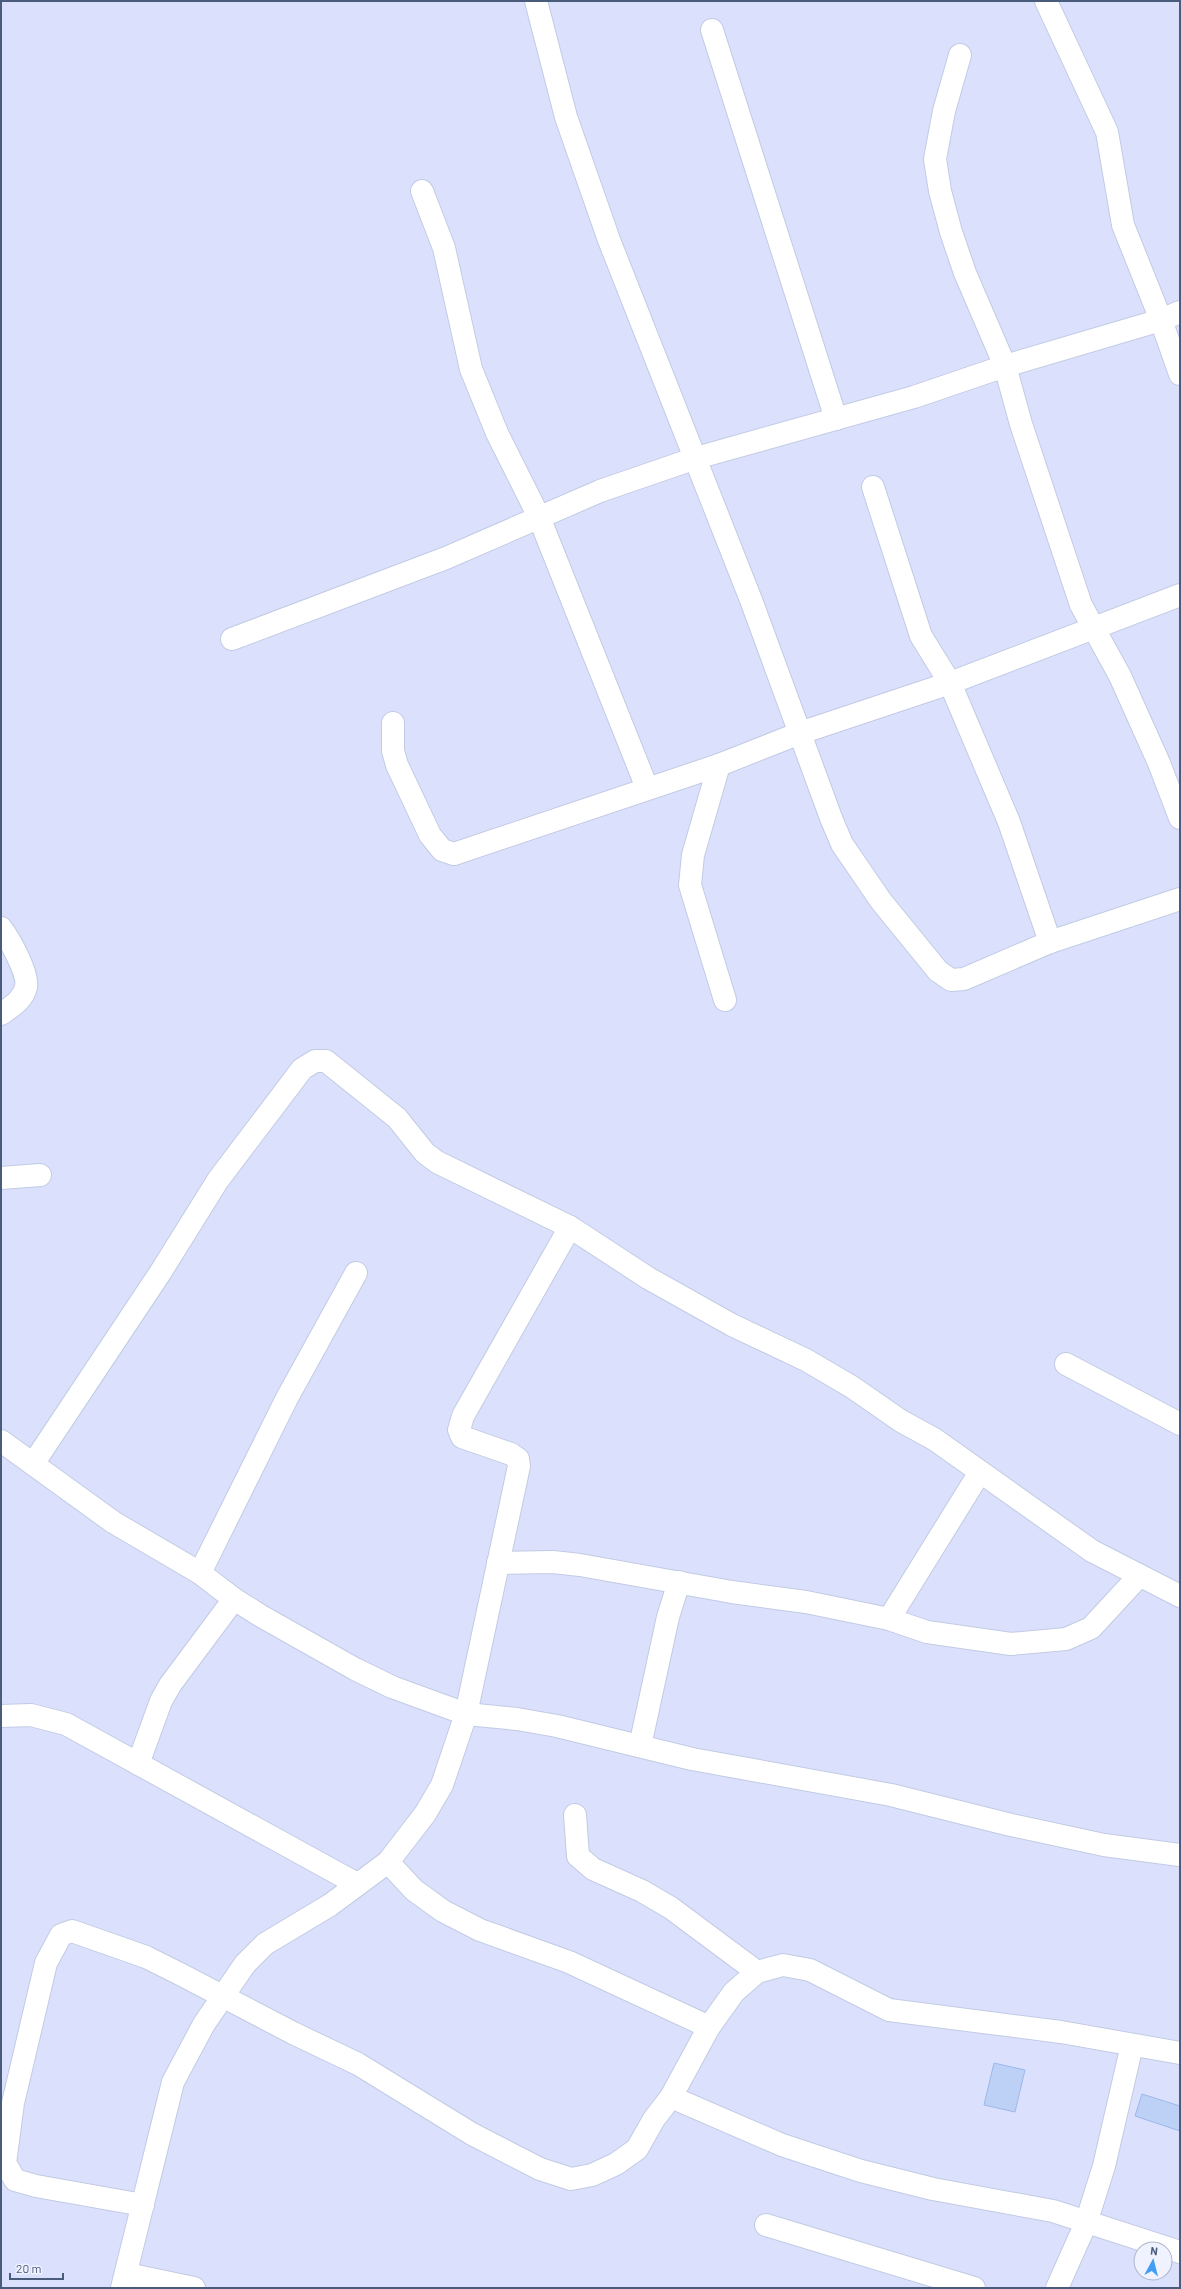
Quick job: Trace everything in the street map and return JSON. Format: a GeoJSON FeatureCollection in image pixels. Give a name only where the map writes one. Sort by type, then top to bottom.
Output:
{"type":"FeatureCollection","features":[{"type":"Feature","properties":{"kind":"street"},"geometry":{"type":"LineString","coordinates":[[536,1],[566,117],[604,226],[696,458],[842,844],[881,901],[938,971],[951,980],[964,979],[1050,942],[1180,899]]}},
{"type":"Feature","properties":{"kind":"street"},"geometry":{"type":"LineString","coordinates":[[1046,1],[1107,132],[1123,225],[1171,316],[1180,374]]}},
{"type":"Feature","properties":{"kind":"street"},"geometry":{"type":"LineString","coordinates":[[712,30],[836,419]]}},
{"type":"Feature","properties":{"kind":"street"},"geometry":{"type":"LineString","coordinates":[[960,55],[944,111],[935,160],[940,191],[960,260],[1005,366],[1021,424],[1081,605],[1120,676],[1159,762],[1180,818]]}},
{"type":"Feature","properties":{"kind":"street"},"geometry":{"type":"LineString","coordinates":[[422,191],[444,248],[471,369],[496,433],[539,517],[647,788]]}},
{"type":"Feature","properties":{"kind":"street"},"geometry":{"type":"LineString","coordinates":[[232,640],[446,558],[600,491],[696,458],[914,397],[1005,366],[1171,316]]}},
{"type":"Feature","properties":{"kind":"street"},"geometry":{"type":"LineString","coordinates":[[873,487],[921,636],[950,683],[1009,822],[1050,942]]}},
{"type":"Feature","properties":{"kind":"street"},"geometry":{"type":"LineString","coordinates":[[392,723],[393,751],[396,765],[430,835],[442,850],[454,854],[719,765],[800,733],[950,683],[1180,595]]}},
{"type":"Feature","properties":{"kind":"street"},"geometry":{"type":"LineString","coordinates":[[719,765],[693,854],[690,885],[725,1000]]}},
{"type":"Feature","properties":{"kind":"street"},"geometry":{"type":"LineString","coordinates":[[1,928],[9,937],[26,978],[26,988],[17,1003],[1,1014]]}},
{"type":"Feature","properties":{"kind":"street"},"geometry":{"type":"LineString","coordinates":[[33,1464],[155,1279],[218,1180],[302,1069],[315,1061],[326,1061],[396,1118],[425,1152],[437,1162],[570,1227],[648,1278],[732,1325],[799,1356],[852,1387],[900,1421],[934,1439],[1092,1551],[1138,1576],[1180,1596]]}},
{"type":"Feature","properties":{"kind":"street"},"geometry":{"type":"LineString","coordinates":[[1,1178],[40,1175]]}},
{"type":"Feature","properties":{"kind":"street"},"geometry":{"type":"LineString","coordinates":[[194,2288],[125,2281],[173,2082],[186,2053],[222,1995],[245,1964],[264,1944],[330,1905],[388,1862],[425,1814],[442,1785],[466,1714],[519,1466],[518,1459],[511,1454],[462,1437],[460,1430],[463,1416],[570,1227]]}},
{"type":"Feature","properties":{"kind":"street"},"geometry":{"type":"LineString","coordinates":[[200,1573],[287,1398],[356,1274]]}},
{"type":"Feature","properties":{"kind":"street"},"geometry":{"type":"LineString","coordinates":[[1066,1364],[1180,1424]]}},
{"type":"Feature","properties":{"kind":"street"},"geometry":{"type":"LineString","coordinates":[[1,1441],[113,1522],[200,1573],[234,1599],[355,1669],[392,1687],[466,1714],[517,1718],[758,1772],[891,1795],[1011,1826],[1104,1845],[1180,1855]]}},
{"type":"Feature","properties":{"kind":"street"},"geometry":{"type":"LineString","coordinates":[[889,1619],[980,1472]]}},
{"type":"Feature","properties":{"kind":"street"},"geometry":{"type":"LineString","coordinates":[[498,1563],[553,1562],[580,1565],[806,1602],[889,1619],[927,1632],[1011,1644],[1066,1639],[1091,1628],[1138,1576]]}},
{"type":"Feature","properties":{"kind":"street"},"geometry":{"type":"LineString","coordinates":[[640,1746],[668,1618],[679,1582]]}},
{"type":"Feature","properties":{"kind":"street"},"geometry":{"type":"LineString","coordinates":[[138,1764],[161,1701],[170,1685],[234,1599]]}},
{"type":"Feature","properties":{"kind":"street"},"geometry":{"type":"LineString","coordinates":[[1,1716],[31,1715],[66,1724],[357,1884]]}},
{"type":"Feature","properties":{"kind":"street"},"geometry":{"type":"LineString","coordinates":[[575,1814],[578,1856],[593,1869],[642,1891],[671,1908],[757,1972]]}},
{"type":"Feature","properties":{"kind":"street"},"geometry":{"type":"LineString","coordinates":[[388,1862],[414,1890],[443,1911],[480,1930],[569,1962],[709,2027]]}},
{"type":"Feature","properties":{"kind":"street"},"geometry":{"type":"LineString","coordinates":[[143,2205],[36,2186],[15,2180],[5,2163],[13,2103],[46,1963],[61,1935],[72,1931],[146,1957],[293,2033],[358,2064],[472,2134],[540,2169],[571,2179],[592,2175],[616,2164],[637,2149],[654,2119],[671,2097],[709,2027],[734,1992],[757,1972],[783,1965],[810,1970],[889,2010],[1031,2028],[1180,2053]]}},
{"type":"Feature","properties":{"kind":"street"},"geometry":{"type":"LineString","coordinates":[[1057,2288],[1086,2223],[1104,2166],[1132,2045]]}},
{"type":"Feature","properties":{"kind":"street"},"geometry":{"type":"LineString","coordinates":[[671,2097],[782,2144],[861,2171],[933,2188],[1053,2211],[1086,2223],[1180,2252]]}},
{"type":"Feature","properties":{"kind":"street"},"geometry":{"type":"LineString","coordinates":[[766,2225],[974,2288]]}},
{"type":"Feature","properties":{"kind":"shaded area"},"geometry":{"type":"Polygon","coordinates":[[[1,1],[1180,1],[1180,2288],[1,2288],[1,1]]]}},
{"type":"Feature","properties":{"kind":"building"},"geometry":{"type":"Polygon","coordinates":[[[994,2063],[1025,2070],[1015,2112],[984,2105],[994,2063]]]}},
{"type":"Feature","properties":{"kind":"building"},"geometry":{"type":"Polygon","coordinates":[[[1142,2094],[1180,2106],[1180,2131],[1135,2116],[1142,2094]]]}}]}
